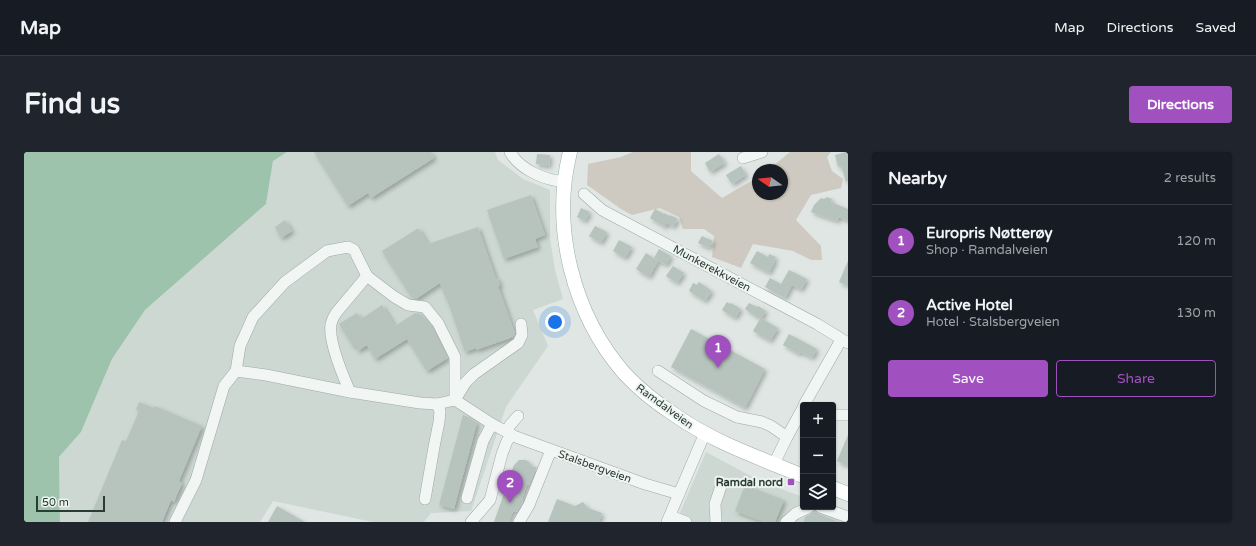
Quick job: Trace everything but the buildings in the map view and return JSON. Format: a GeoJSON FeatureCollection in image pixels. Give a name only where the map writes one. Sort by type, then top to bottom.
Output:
{"type":"FeatureCollection","features":[{"type":"Feature","properties":{"kind":"main road","name":"Ramdalveien"},"geometry":{"type":"LineString","coordinates":[[570,152],[565,182],[563,213],[566,242],[574,279],[581,302],[608,351],[624,372],[648,395],[675,416],[705,433],[800,475]]}},
{"type":"Feature","properties":{"kind":"main road"},"geometry":{"type":"LineString","coordinates":[[836,489],[848,494]]}},
{"type":"Feature","properties":{"kind":"street"},"geometry":{"type":"LineString","coordinates":[[510,152],[522,165],[528,169],[549,179],[565,182]]}},
{"type":"Feature","properties":{"kind":"street"},"geometry":{"type":"LineString","coordinates":[[743,158],[762,152]]}},
{"type":"Feature","properties":{"kind":"street","name":"Munkerekkveien"},"geometry":{"type":"LineString","coordinates":[[584,194],[602,210],[817,324],[845,341],[806,402]]}},
{"type":"Feature","properties":{"kind":"street"},"geometry":{"type":"LineString","coordinates":[[175,522],[196,480],[224,386],[236,371],[240,346],[253,317],[285,282],[327,251],[348,247],[354,250],[367,276],[393,296],[408,305],[425,307],[438,323],[454,357],[455,400]]}},
{"type":"Feature","properties":{"kind":"street"},"geometry":{"type":"LineString","coordinates":[[350,392],[342,375],[337,359],[331,325],[336,312],[367,276]]}},
{"type":"Feature","properties":{"kind":"street"},"geometry":{"type":"LineString","coordinates":[[236,371],[266,374],[350,392],[420,403],[437,404],[455,400],[466,382],[474,374],[518,343],[522,335],[521,324]]}},
{"type":"Feature","properties":{"kind":"street"},"geometry":{"type":"LineString","coordinates":[[658,370],[704,401],[737,417],[762,422],[771,426],[787,437]]}},
{"type":"Feature","properties":{"kind":"street","name":"Stalsbergveien"},"geometry":{"type":"LineString","coordinates":[[455,400],[509,433],[645,484],[679,494]]}},
{"type":"Feature","properties":{"kind":"street"},"geometry":{"type":"LineString","coordinates":[[425,499],[439,422],[440,411],[437,404]]}},
{"type":"Feature","properties":{"kind":"street","name":"Munkerekkveien"},"geometry":{"type":"LineString","coordinates":[[774,464],[800,413]]}},
{"type":"Feature","properties":{"kind":"street"},"geometry":{"type":"LineString","coordinates":[[836,415],[848,415]]}},
{"type":"Feature","properties":{"kind":"street"},"geometry":{"type":"LineString","coordinates":[[471,522],[490,500],[502,454],[507,441],[510,425],[518,416]]}},
{"type":"Feature","properties":{"kind":"street"},"geometry":{"type":"LineString","coordinates":[[467,498],[483,441],[492,424]]}},
{"type":"Feature","properties":{"kind":"street"},"geometry":{"type":"LineString","coordinates":[[686,522],[669,519],[705,433]]}},
{"type":"Feature","properties":{"kind":"street"},"geometry":{"type":"LineString","coordinates":[[519,522],[529,505],[551,450]]}},
{"type":"Feature","properties":{"kind":"street"},"geometry":{"type":"LineString","coordinates":[[716,522],[715,504],[721,486]]}},
{"type":"Feature","properties":{"kind":"street"},"geometry":{"type":"LineString","coordinates":[[786,522],[795,514],[803,510]]}},
{"type":"Feature","properties":{"kind":"street"},"geometry":{"type":"LineString","coordinates":[[828,510],[848,517]]}},
{"type":"Feature","properties":{"kind":"shaded area"},"geometry":{"type":"Polygon","coordinates":[[[24,152],[287,152],[273,161],[266,204],[145,310],[112,359],[81,432],[59,457],[60,522],[24,522],[24,152]]]}},
{"type":"Feature","properties":{"kind":"shaded area"},"geometry":{"type":"Polygon","coordinates":[[[287,152],[495,152],[498,160],[523,179],[550,190],[550,239],[555,270],[563,299],[533,310],[548,346],[506,407],[471,511],[431,513],[424,522],[373,522],[273,501],[260,522],[60,522],[59,457],[81,432],[112,359],[145,310],[266,204],[273,161],[287,152]]]}},
{"type":"Feature","properties":{"kind":"shaded area"},"geometry":{"type":"Polygon","coordinates":[[[633,152],[691,152],[691,171],[722,198],[752,180],[752,200],[788,200],[788,164],[775,164],[790,152],[831,152],[827,157],[832,171],[843,179],[841,188],[811,195],[796,220],[821,246],[822,260],[811,260],[793,251],[753,244],[741,268],[712,257],[714,236],[704,229],[683,229],[679,217],[660,208],[632,215],[587,185],[588,164],[621,157],[633,152]]]}},
{"type":"Feature","properties":{"kind":"shaded area"},"geometry":{"type":"Polygon","coordinates":[[[706,452],[762,482],[800,496],[800,510],[836,510],[848,522],[676,522],[706,452]]]}},
{"type":"Feature","properties":{"kind":"place","name":"Europris Nøtterøy"},"geometry":{"type":"Point","coordinates":[718,368]}},
{"type":"Feature","properties":{"kind":"place","name":"Ramdal nord"},"geometry":{"type":"Point","coordinates":[791,482]}},
{"type":"Feature","properties":{"kind":"place","name":"Active Hotel"},"geometry":{"type":"Point","coordinates":[510,503]}}]}
